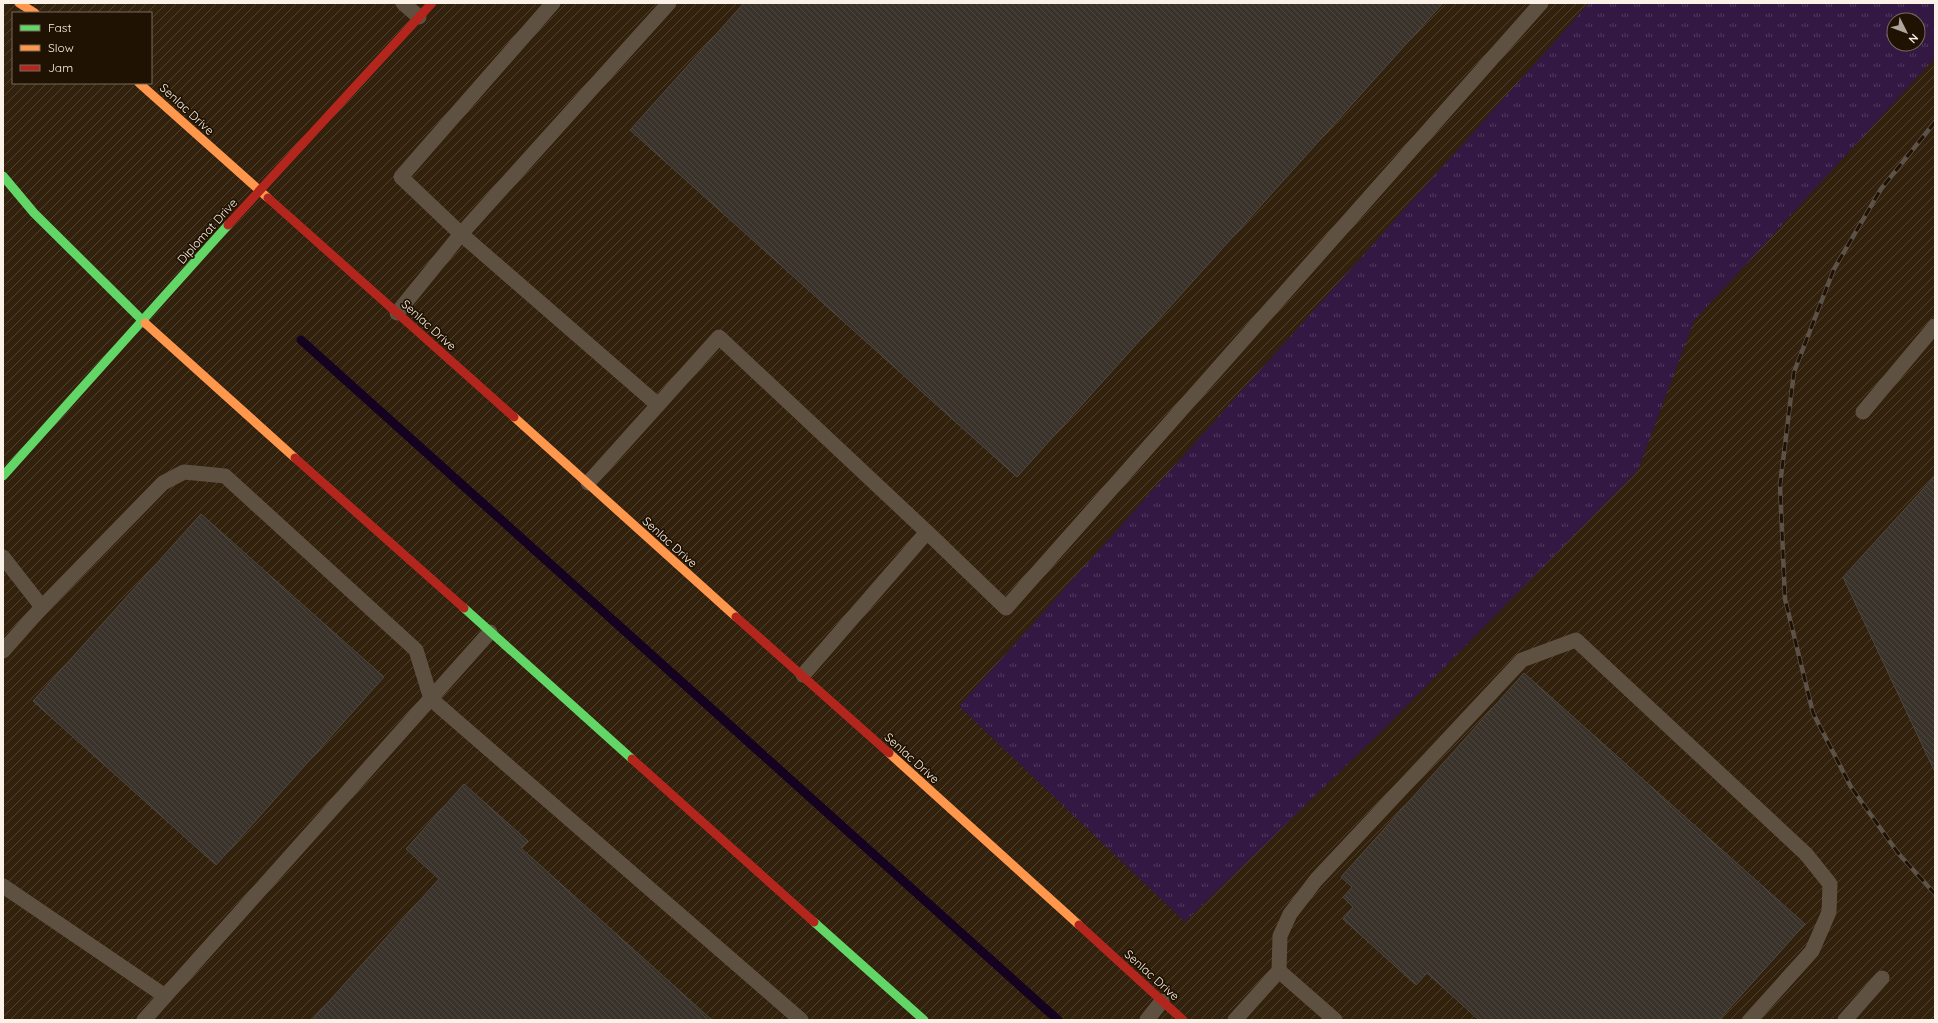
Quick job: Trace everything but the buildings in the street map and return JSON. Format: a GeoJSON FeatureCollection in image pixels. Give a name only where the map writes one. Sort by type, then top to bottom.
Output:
{"type":"FeatureCollection","features":[{"type":"Feature","properties":{"kind":"street"},"geometry":{"type":"LineString","coordinates":[[19,3],[33,12]]}},
{"type":"Feature","properties":{"kind":"street","name":"Diplomat Drive"},"geometry":{"type":"LineString","coordinates":[[3,476],[259,191],[432,3]]}},
{"type":"Feature","properties":{"kind":"street","name":"Senlac Drive"},"geometry":{"type":"LineString","coordinates":[[140,84],[706,591],[803,675],[1183,1020]]}},
{"type":"Feature","properties":{"kind":"street"},"geometry":{"type":"LineString","coordinates":[[3,176],[34,213],[142,321],[924,1020]]}},
{"type":"Feature","properties":{"kind":"lane"},"geometry":{"type":"LineString","coordinates":[[403,3],[419,17]]}},
{"type":"Feature","properties":{"kind":"lane"},"geometry":{"type":"LineString","coordinates":[[554,3],[401,177],[461,234],[658,405]]}},
{"type":"Feature","properties":{"kind":"lane"},"geometry":{"type":"LineString","coordinates":[[397,313],[461,234],[669,3]]}},
{"type":"Feature","properties":{"kind":"lane"},"geometry":{"type":"LineString","coordinates":[[588,484],[719,337],[1006,608],[1541,3]]}},
{"type":"Feature","properties":{"kind":"lane"},"geometry":{"type":"LineString","coordinates":[[1863,412],[1935,326]]}},
{"type":"Feature","properties":{"kind":"lane"},"geometry":{"type":"LineString","coordinates":[[3,651],[42,607],[163,482],[184,472],[225,476],[416,650],[431,699],[801,1020]]}},
{"type":"Feature","properties":{"kind":"lane"},"geometry":{"type":"LineString","coordinates":[[803,675],[927,532]]}},
{"type":"Feature","properties":{"kind":"lane"},"geometry":{"type":"LineString","coordinates":[[3,557],[42,607]]}},
{"type":"Feature","properties":{"kind":"lane"},"geometry":{"type":"LineString","coordinates":[[144,1020],[490,632]]}},
{"type":"Feature","properties":{"kind":"lane"},"geometry":{"type":"LineString","coordinates":[[1236,1020],[1279,971],[1280,936],[1290,914],[1316,880],[1522,660],[1576,640],[1806,854],[1830,884],[1829,912],[1812,950],[1750,1020]]}},
{"type":"Feature","properties":{"kind":"lane"},"geometry":{"type":"LineString","coordinates":[[3,886],[165,996]]}},
{"type":"Feature","properties":{"kind":"lane"},"geometry":{"type":"LineString","coordinates":[[1279,971],[1335,1020]]}},
{"type":"Feature","properties":{"kind":"lane"},"geometry":{"type":"LineString","coordinates":[[1845,1020],[1882,978]]}},
{"type":"Feature","properties":{"kind":"lane"},"geometry":{"type":"LineString","coordinates":[[1147,1020],[1162,1001]]}},
{"type":"Feature","properties":{"kind":"shaded area"},"geometry":{"type":"Polygon","coordinates":[[[3,3],[1935,3],[1935,1020],[3,1020],[3,3]]]}},
{"type":"Feature","properties":{"kind":"green space"},"geometry":{"type":"Polygon","coordinates":[[[1589,3],[1935,3],[1935,58],[1694,321],[1638,470],[1383,730],[1185,922],[959,706],[1589,3]]]}},
{"type":"Feature","properties":{"kind":"waterway"},"geometry":{"type":"LineString","coordinates":[[301,340],[1058,1020]]}},
{"type":"Feature","properties":{"kind":"railway"},"geometry":{"type":"LineString","coordinates":[[1935,122],[1881,189],[1834,269],[1794,372],[1780,485],[1785,599],[1813,713],[1851,787],[1898,853],[1935,894]]}},
{"type":"Feature","properties":{"kind":"traffic: fast"},"geometry":{"type":"LineString","coordinates":[[3,176],[34,213],[145,323]]}},
{"type":"Feature","properties":{"kind":"traffic: fast"},"geometry":{"type":"LineString","coordinates":[[3,476],[228,225]]}},
{"type":"Feature","properties":{"kind":"traffic: fast"},"geometry":{"type":"LineString","coordinates":[[464,608],[632,759]]}},
{"type":"Feature","properties":{"kind":"traffic: fast"},"geometry":{"type":"LineString","coordinates":[[814,922],[924,1020]]}},
{"type":"Feature","properties":{"kind":"traffic: slow"},"geometry":{"type":"LineString","coordinates":[[19,3],[33,12]]}},
{"type":"Feature","properties":{"kind":"traffic: slow"},"geometry":{"type":"LineString","coordinates":[[140,84],[268,198]]}},
{"type":"Feature","properties":{"kind":"traffic: slow"},"geometry":{"type":"LineString","coordinates":[[145,323],[295,458]]}},
{"type":"Feature","properties":{"kind":"traffic: slow"},"geometry":{"type":"LineString","coordinates":[[514,417],[736,617]]}},
{"type":"Feature","properties":{"kind":"traffic: slow"},"geometry":{"type":"LineString","coordinates":[[889,753],[1079,925]]}},
{"type":"Feature","properties":{"kind":"traffic: jam"},"geometry":{"type":"LineString","coordinates":[[228,225],[432,3]]}},
{"type":"Feature","properties":{"kind":"traffic: jam"},"geometry":{"type":"LineString","coordinates":[[268,198],[514,417]]}},
{"type":"Feature","properties":{"kind":"traffic: jam"},"geometry":{"type":"LineString","coordinates":[[295,458],[464,608]]}},
{"type":"Feature","properties":{"kind":"traffic: jam"},"geometry":{"type":"LineString","coordinates":[[736,617],[889,753]]}},
{"type":"Feature","properties":{"kind":"traffic: jam"},"geometry":{"type":"LineString","coordinates":[[632,759],[814,922]]}},
{"type":"Feature","properties":{"kind":"traffic: jam"},"geometry":{"type":"LineString","coordinates":[[1079,925],[1183,1020]]}}]}
